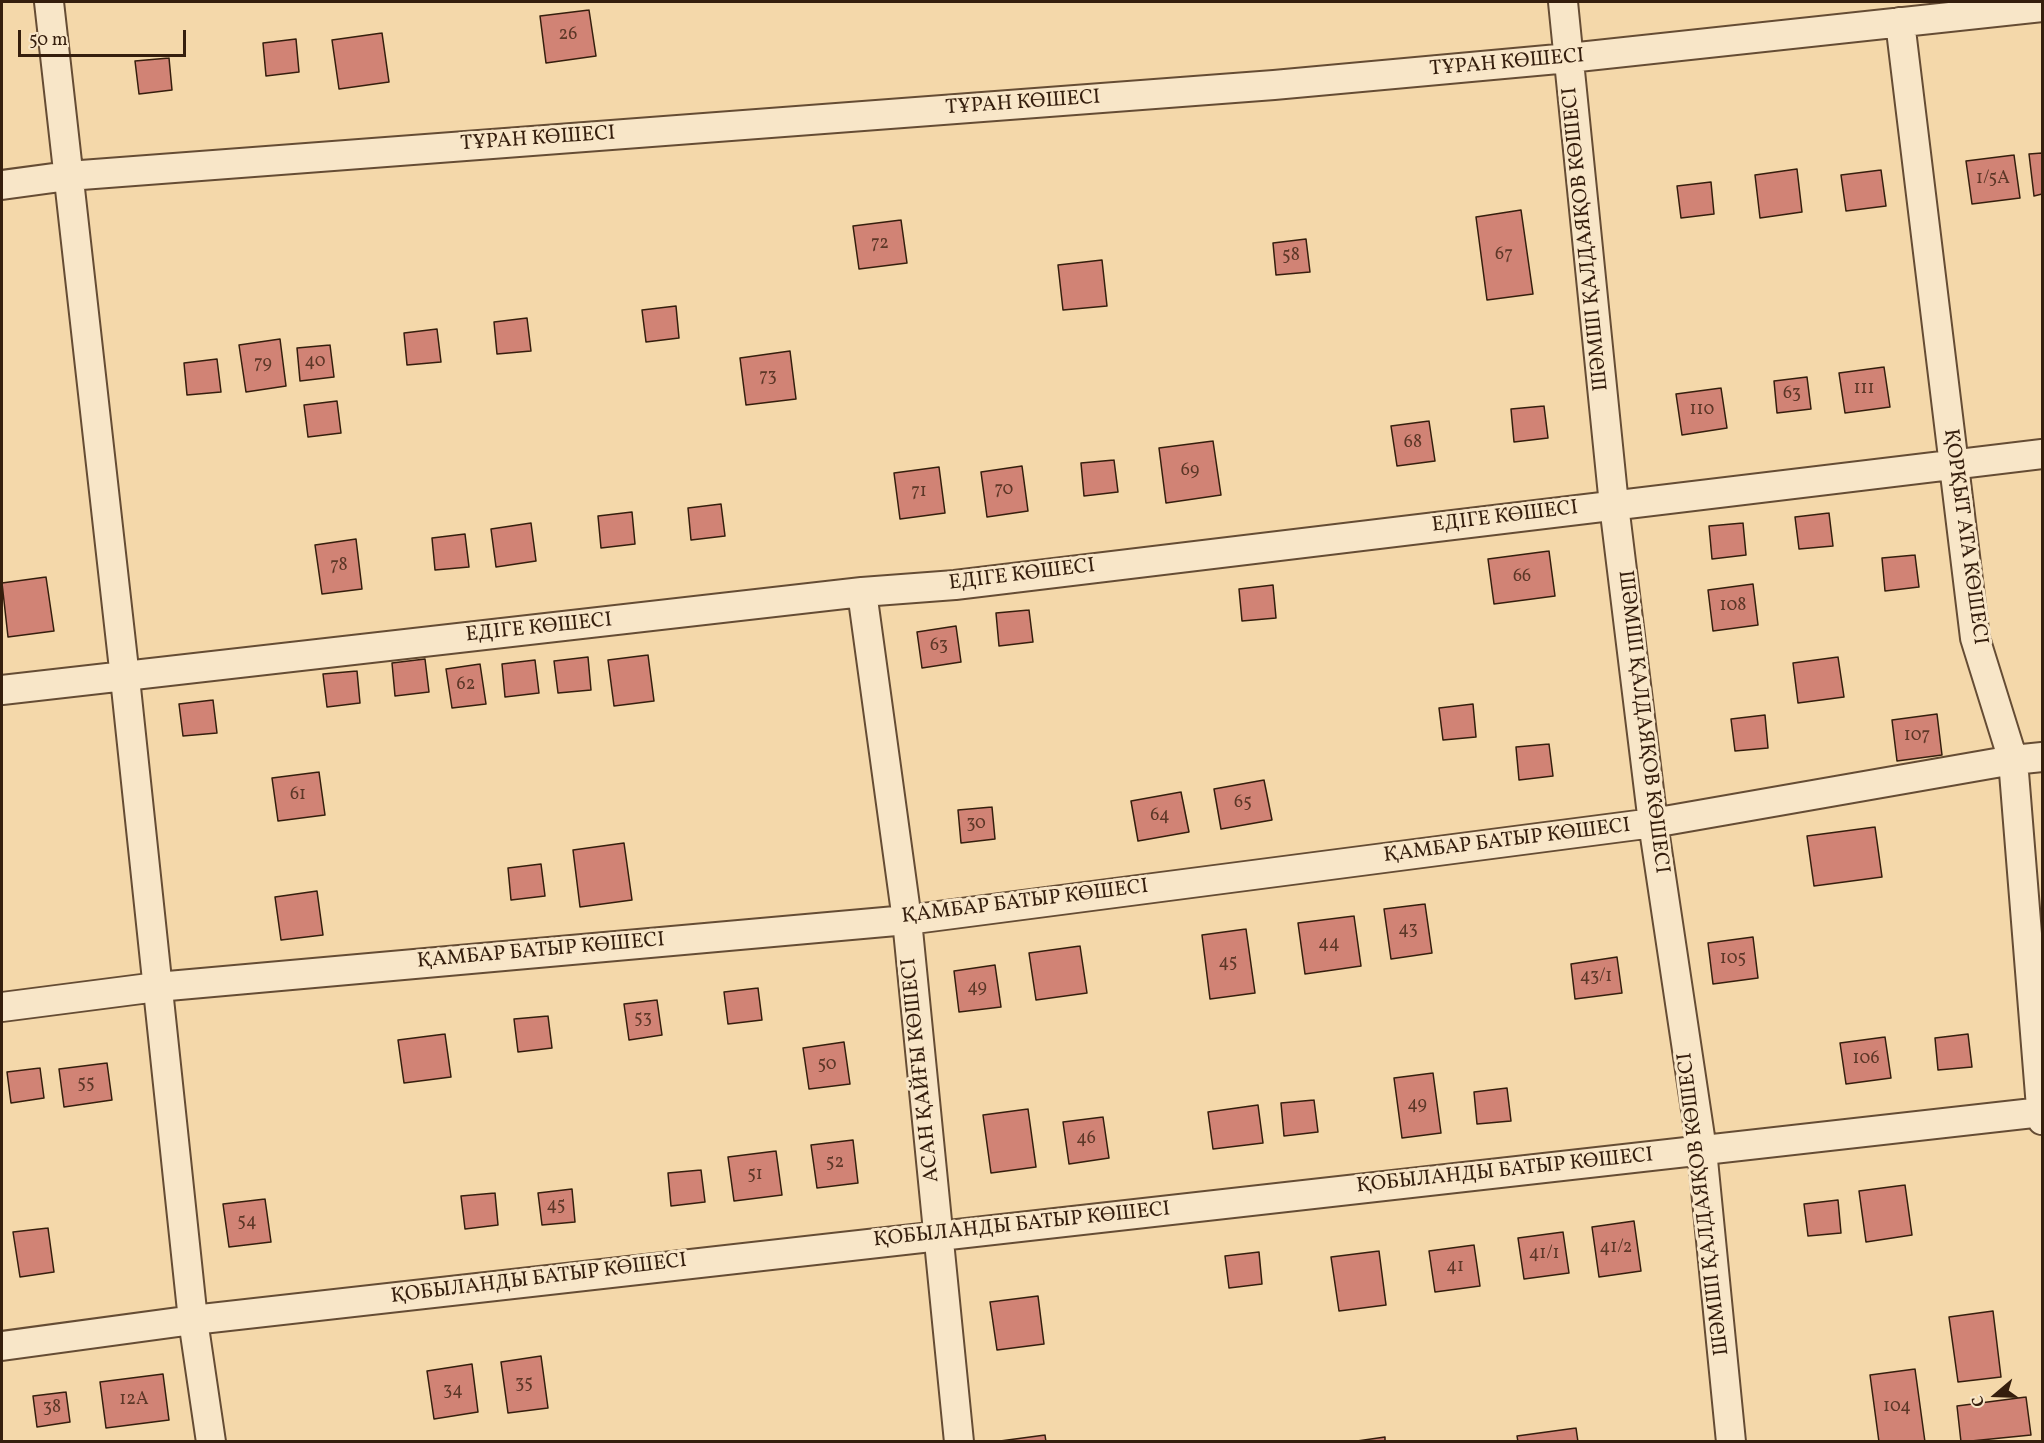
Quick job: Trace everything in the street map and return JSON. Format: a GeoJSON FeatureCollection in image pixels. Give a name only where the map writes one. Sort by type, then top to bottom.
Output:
{"type":"FeatureCollection","features":[{"type":"Feature","properties":{"kind":"street"},"geometry":{"type":"LineString","coordinates":[[49,2],[125,678],[193,1320],[211,1442]]}},
{"type":"Feature","properties":{"kind":"street","name":"ШӘМШІ ҚАЛДАЯҚОВ КӨШЕСІ"},"geometry":{"type":"LineString","coordinates":[[1563,2],[1614,505],[1653,823],[1702,1150],[1731,1442]]}},
{"type":"Feature","properties":{"kind":"street","name":"ТҰРАН КӨШЕСІ"},"geometry":{"type":"LineString","coordinates":[[2,185],[68,176],[1274,85],[1569,58],[2043,7]]}},
{"type":"Feature","properties":{"kind":"street","name":"ҚОРҚЫТ АТА КӨШЕСІ"},"geometry":{"type":"LineString","coordinates":[[1900,22],[1975,638],[2013,760],[2042,1115]]}},
{"type":"Feature","properties":{"kind":"street","name":"ЕДІГЕ КӨШЕСІ"},"geometry":{"type":"LineString","coordinates":[[2,690],[125,678],[862,592],[967,583],[2043,454]]}},
{"type":"Feature","properties":{"kind":"street","name":"АСАН ҚАЙҒЫ КӨШЕСІ"},"geometry":{"type":"LineString","coordinates":[[862,592],[907,920],[959,1442]]}},
{"type":"Feature","properties":{"kind":"street","name":"ҚАМБАР БАТЫР КӨШЕСІ"},"geometry":{"type":"LineString","coordinates":[[2,1007],[157,987],[907,920],[1653,823],[2013,760],[2043,757]]}},
{"type":"Feature","properties":{"kind":"street","name":"ҚОБЫЛАНДЫ БАТЫР КӨШЕСІ"},"geometry":{"type":"LineString","coordinates":[[2,1346],[193,1320],[940,1235],[1702,1150],[2042,1115]]}},
{"type":"Feature","properties":{"kind":"building"},"geometry":{"type":"Polygon","coordinates":[[[589,10],[596,56],[546,63],[540,16],[589,10]]]}},
{"type":"Feature","properties":{"kind":"building"},"geometry":{"type":"Polygon","coordinates":[[[382,33],[389,82],[339,89],[332,40],[382,33]]]}},
{"type":"Feature","properties":{"kind":"building"},"geometry":{"type":"Polygon","coordinates":[[[296,39],[299,72],[266,76],[263,43],[296,39]]]}},
{"type":"Feature","properties":{"kind":"building"},"geometry":{"type":"Polygon","coordinates":[[[169,58],[172,90],[139,94],[135,61],[169,58]]]}},
{"type":"Feature","properties":{"kind":"building"},"geometry":{"type":"Polygon","coordinates":[[[2042,153],[2042,194],[2034,196],[2029,154],[2042,153]]]}},
{"type":"Feature","properties":{"kind":"building"},"geometry":{"type":"Polygon","coordinates":[[[2014,155],[2020,198],[1972,204],[1966,161],[2014,155]]]}},
{"type":"Feature","properties":{"kind":"building"},"geometry":{"type":"Polygon","coordinates":[[[1797,169],[1802,212],[1760,218],[1755,175],[1797,169]]]}},
{"type":"Feature","properties":{"kind":"building"},"geometry":{"type":"Polygon","coordinates":[[[1881,170],[1886,206],[1846,211],[1841,175],[1881,170]]]}},
{"type":"Feature","properties":{"kind":"building"},"geometry":{"type":"Polygon","coordinates":[[[1711,182],[1714,214],[1681,218],[1677,186],[1711,182]]]}},
{"type":"Feature","properties":{"kind":"building"},"geometry":{"type":"Polygon","coordinates":[[[1521,210],[1533,294],[1487,300],[1476,217],[1521,210]]]}},
{"type":"Feature","properties":{"kind":"building"},"geometry":{"type":"Polygon","coordinates":[[[901,220],[907,263],[859,269],[853,226],[901,220]]]}},
{"type":"Feature","properties":{"kind":"building"},"geometry":{"type":"Polygon","coordinates":[[[1306,239],[1310,272],[1276,275],[1273,243],[1306,239]]]}},
{"type":"Feature","properties":{"kind":"building"},"geometry":{"type":"Polygon","coordinates":[[[1102,260],[1107,306],[1063,310],[1058,265],[1102,260]]]}},
{"type":"Feature","properties":{"kind":"building"},"geometry":{"type":"Polygon","coordinates":[[[676,306],[679,338],[646,342],[642,310],[676,306]]]}},
{"type":"Feature","properties":{"kind":"building"},"geometry":{"type":"Polygon","coordinates":[[[527,318],[531,351],[497,354],[494,322],[527,318]]]}},
{"type":"Feature","properties":{"kind":"building"},"geometry":{"type":"Polygon","coordinates":[[[437,329],[441,362],[407,365],[404,333],[437,329]]]}},
{"type":"Feature","properties":{"kind":"building"},"geometry":{"type":"Polygon","coordinates":[[[280,339],[286,386],[246,392],[239,345],[280,339]]]}},
{"type":"Feature","properties":{"kind":"building"},"geometry":{"type":"Polygon","coordinates":[[[330,345],[334,377],[300,381],[297,348],[330,345]]]}},
{"type":"Feature","properties":{"kind":"building"},"geometry":{"type":"Polygon","coordinates":[[[790,351],[796,399],[746,405],[740,358],[790,351]]]}},
{"type":"Feature","properties":{"kind":"building"},"geometry":{"type":"Polygon","coordinates":[[[217,359],[221,392],[187,395],[184,363],[217,359]]]}},
{"type":"Feature","properties":{"kind":"building"},"geometry":{"type":"Polygon","coordinates":[[[1884,367],[1890,407],[1845,413],[1839,373],[1884,367]]]}},
{"type":"Feature","properties":{"kind":"building"},"geometry":{"type":"Polygon","coordinates":[[[1807,377],[1811,409],[1777,413],[1774,381],[1807,377]]]}},
{"type":"Feature","properties":{"kind":"building"},"geometry":{"type":"Polygon","coordinates":[[[1721,388],[1727,428],[1682,435],[1676,394],[1721,388]]]}},
{"type":"Feature","properties":{"kind":"building"},"geometry":{"type":"Polygon","coordinates":[[[337,401],[341,433],[308,437],[304,405],[337,401]]]}},
{"type":"Feature","properties":{"kind":"building"},"geometry":{"type":"Polygon","coordinates":[[[1544,406],[1548,438],[1514,442],[1511,409],[1544,406]]]}},
{"type":"Feature","properties":{"kind":"building"},"geometry":{"type":"Polygon","coordinates":[[[1429,421],[1435,461],[1397,466],[1391,426],[1429,421]]]}},
{"type":"Feature","properties":{"kind":"building"},"geometry":{"type":"Polygon","coordinates":[[[1213,441],[1221,495],[1166,503],[1159,448],[1213,441]]]}},
{"type":"Feature","properties":{"kind":"building"},"geometry":{"type":"Polygon","coordinates":[[[1114,460],[1118,492],[1084,496],[1081,463],[1114,460]]]}},
{"type":"Feature","properties":{"kind":"building"},"geometry":{"type":"Polygon","coordinates":[[[1022,466],[1028,511],[987,517],[981,472],[1022,466]]]}},
{"type":"Feature","properties":{"kind":"building"},"geometry":{"type":"Polygon","coordinates":[[[939,467],[945,513],[900,519],[894,473],[939,467]]]}},
{"type":"Feature","properties":{"kind":"building"},"geometry":{"type":"Polygon","coordinates":[[[721,504],[725,536],[691,540],[688,508],[721,504]]]}},
{"type":"Feature","properties":{"kind":"building"},"geometry":{"type":"Polygon","coordinates":[[[632,512],[635,544],[601,548],[598,516],[632,512]]]}},
{"type":"Feature","properties":{"kind":"building"},"geometry":{"type":"Polygon","coordinates":[[[1829,513],[1833,546],[1799,549],[1795,517],[1829,513]]]}},
{"type":"Feature","properties":{"kind":"building"},"geometry":{"type":"Polygon","coordinates":[[[531,523],[536,561],[496,567],[491,529],[531,523]]]}},
{"type":"Feature","properties":{"kind":"building"},"geometry":{"type":"Polygon","coordinates":[[[1743,523],[1746,555],[1712,559],[1709,526],[1743,523]]]}},
{"type":"Feature","properties":{"kind":"building"},"geometry":{"type":"Polygon","coordinates":[[[465,534],[469,567],[435,570],[432,538],[465,534]]]}},
{"type":"Feature","properties":{"kind":"building"},"geometry":{"type":"Polygon","coordinates":[[[356,539],[362,589],[322,594],[315,545],[356,539]]]}},
{"type":"Feature","properties":{"kind":"building"},"geometry":{"type":"Polygon","coordinates":[[[1549,551],[1555,596],[1494,604],[1488,559],[1549,551]]]}},
{"type":"Feature","properties":{"kind":"building"},"geometry":{"type":"Polygon","coordinates":[[[1915,555],[1919,587],[1885,591],[1882,558],[1915,555]]]}},
{"type":"Feature","properties":{"kind":"building"},"geometry":{"type":"Polygon","coordinates":[[[46,577],[54,631],[8,637],[2,583],[46,577]]]}},
{"type":"Feature","properties":{"kind":"building"},"geometry":{"type":"Polygon","coordinates":[[[1753,584],[1758,625],[1713,631],[1708,590],[1753,584]]]}},
{"type":"Feature","properties":{"kind":"building"},"geometry":{"type":"Polygon","coordinates":[[[1273,585],[1276,618],[1242,621],[1239,589],[1273,585]]]}},
{"type":"Feature","properties":{"kind":"building"},"geometry":{"type":"Polygon","coordinates":[[[1029,610],[1033,642],[999,646],[996,613],[1029,610]]]}},
{"type":"Feature","properties":{"kind":"building"},"geometry":{"type":"Polygon","coordinates":[[[956,626],[961,662],[922,668],[917,632],[956,626]]]}},
{"type":"Feature","properties":{"kind":"building"},"geometry":{"type":"Polygon","coordinates":[[[648,655],[654,701],[614,706],[608,660],[648,655]]]}},
{"type":"Feature","properties":{"kind":"building"},"geometry":{"type":"Polygon","coordinates":[[[588,657],[591,690],[558,693],[554,661],[588,657]]]}},
{"type":"Feature","properties":{"kind":"building"},"geometry":{"type":"Polygon","coordinates":[[[1838,657],[1844,697],[1798,703],[1793,663],[1838,657]]]}},
{"type":"Feature","properties":{"kind":"building"},"geometry":{"type":"Polygon","coordinates":[[[425,659],[429,692],[395,696],[392,663],[425,659]]]}},
{"type":"Feature","properties":{"kind":"building"},"geometry":{"type":"Polygon","coordinates":[[[535,660],[539,693],[505,697],[502,664],[535,660]]]}},
{"type":"Feature","properties":{"kind":"building"},"geometry":{"type":"Polygon","coordinates":[[[480,664],[486,704],[452,708],[446,669],[480,664]]]}},
{"type":"Feature","properties":{"kind":"building"},"geometry":{"type":"Polygon","coordinates":[[[357,671],[360,703],[327,707],[323,674],[357,671]]]}},
{"type":"Feature","properties":{"kind":"building"},"geometry":{"type":"Polygon","coordinates":[[[213,700],[217,733],[183,736],[179,704],[213,700]]]}},
{"type":"Feature","properties":{"kind":"building"},"geometry":{"type":"Polygon","coordinates":[[[1473,704],[1476,737],[1443,740],[1439,708],[1473,704]]]}},
{"type":"Feature","properties":{"kind":"building"},"geometry":{"type":"Polygon","coordinates":[[[1937,714],[1942,755],[1897,761],[1892,720],[1937,714]]]}},
{"type":"Feature","properties":{"kind":"building"},"geometry":{"type":"Polygon","coordinates":[[[1765,715],[1768,748],[1735,751],[1731,719],[1765,715]]]}},
{"type":"Feature","properties":{"kind":"building"},"geometry":{"type":"Polygon","coordinates":[[[1549,744],[1553,776],[1519,780],[1516,747],[1549,744]]]}},
{"type":"Feature","properties":{"kind":"building"},"geometry":{"type":"Polygon","coordinates":[[[319,772],[325,815],[278,821],[272,778],[319,772]]]}},
{"type":"Feature","properties":{"kind":"building"},"geometry":{"type":"Polygon","coordinates":[[[1264,780],[1272,820],[1221,829],[1214,789],[1264,780]]]}},
{"type":"Feature","properties":{"kind":"building"},"geometry":{"type":"Polygon","coordinates":[[[1181,792],[1189,832],[1138,841],[1131,801],[1181,792]]]}},
{"type":"Feature","properties":{"kind":"building"},"geometry":{"type":"Polygon","coordinates":[[[992,807],[995,839],[961,843],[958,810],[992,807]]]}},
{"type":"Feature","properties":{"kind":"building"},"geometry":{"type":"Polygon","coordinates":[[[1875,827],[1882,877],[1814,886],[1807,836],[1875,827]]]}},
{"type":"Feature","properties":{"kind":"building"},"geometry":{"type":"Polygon","coordinates":[[[624,843],[632,900],[580,907],[573,850],[624,843]]]}},
{"type":"Feature","properties":{"kind":"building"},"geometry":{"type":"Polygon","coordinates":[[[541,864],[545,896],[511,900],[508,868],[541,864]]]}},
{"type":"Feature","properties":{"kind":"building"},"geometry":{"type":"Polygon","coordinates":[[[317,891],[323,935],[281,940],[275,897],[317,891]]]}},
{"type":"Feature","properties":{"kind":"building"},"geometry":{"type":"Polygon","coordinates":[[[1425,904],[1432,953],[1391,959],[1384,909],[1425,904]]]}},
{"type":"Feature","properties":{"kind":"building"},"geometry":{"type":"Polygon","coordinates":[[[1354,916],[1361,966],[1305,974],[1298,923],[1354,916]]]}},
{"type":"Feature","properties":{"kind":"building"},"geometry":{"type":"Polygon","coordinates":[[[1246,929],[1255,993],[1210,999],[1202,935],[1246,929]]]}},
{"type":"Feature","properties":{"kind":"building"},"geometry":{"type":"Polygon","coordinates":[[[1753,937],[1758,978],[1713,984],[1708,943],[1753,937]]]}},
{"type":"Feature","properties":{"kind":"building"},"geometry":{"type":"Polygon","coordinates":[[[1080,946],[1087,993],[1036,1000],[1029,953],[1080,946]]]}},
{"type":"Feature","properties":{"kind":"building"},"geometry":{"type":"Polygon","coordinates":[[[1617,957],[1622,993],[1575,999],[1571,964],[1617,957]]]}},
{"type":"Feature","properties":{"kind":"building"},"geometry":{"type":"Polygon","coordinates":[[[995,965],[1001,1007],[959,1012],[954,971],[995,965]]]}},
{"type":"Feature","properties":{"kind":"building"},"geometry":{"type":"Polygon","coordinates":[[[758,988],[762,1020],[728,1024],[724,992],[758,988]]]}},
{"type":"Feature","properties":{"kind":"building"},"geometry":{"type":"Polygon","coordinates":[[[657,1000],[662,1035],[629,1040],[624,1004],[657,1000]]]}},
{"type":"Feature","properties":{"kind":"building"},"geometry":{"type":"Polygon","coordinates":[[[548,1016],[552,1048],[518,1052],[514,1019],[548,1016]]]}},
{"type":"Feature","properties":{"kind":"building"},"geometry":{"type":"Polygon","coordinates":[[[445,1034],[451,1077],[404,1083],[398,1040],[445,1034]]]}},
{"type":"Feature","properties":{"kind":"building"},"geometry":{"type":"Polygon","coordinates":[[[1968,1034],[1972,1067],[1938,1070],[1935,1038],[1968,1034]]]}},
{"type":"Feature","properties":{"kind":"building"},"geometry":{"type":"Polygon","coordinates":[[[1885,1037],[1891,1078],[1846,1084],[1840,1043],[1885,1037]]]}},
{"type":"Feature","properties":{"kind":"building"},"geometry":{"type":"Polygon","coordinates":[[[844,1042],[850,1084],[809,1089],[803,1048],[844,1042]]]}},
{"type":"Feature","properties":{"kind":"building"},"geometry":{"type":"Polygon","coordinates":[[[107,1063],[112,1100],[64,1107],[59,1069],[107,1063]]]}},
{"type":"Feature","properties":{"kind":"building"},"geometry":{"type":"Polygon","coordinates":[[[40,1068],[44,1098],[11,1103],[7,1072],[40,1068]]]}},
{"type":"Feature","properties":{"kind":"building"},"geometry":{"type":"Polygon","coordinates":[[[1433,1073],[1441,1133],[1402,1138],[1394,1078],[1433,1073]]]}},
{"type":"Feature","properties":{"kind":"building"},"geometry":{"type":"Polygon","coordinates":[[[1507,1088],[1511,1121],[1477,1124],[1474,1092],[1507,1088]]]}},
{"type":"Feature","properties":{"kind":"building"},"geometry":{"type":"Polygon","coordinates":[[[1314,1100],[1318,1132],[1284,1136],[1281,1103],[1314,1100]]]}},
{"type":"Feature","properties":{"kind":"building"},"geometry":{"type":"Polygon","coordinates":[[[1258,1105],[1263,1143],[1213,1149],[1208,1112],[1258,1105]]]}},
{"type":"Feature","properties":{"kind":"building"},"geometry":{"type":"Polygon","coordinates":[[[1028,1109],[1036,1167],[991,1173],[983,1115],[1028,1109]]]}},
{"type":"Feature","properties":{"kind":"building"},"geometry":{"type":"Polygon","coordinates":[[[1103,1117],[1109,1158],[1069,1164],[1063,1122],[1103,1117]]]}},
{"type":"Feature","properties":{"kind":"building"},"geometry":{"type":"Polygon","coordinates":[[[853,1140],[858,1183],[817,1188],[811,1145],[853,1140]]]}},
{"type":"Feature","properties":{"kind":"building"},"geometry":{"type":"Polygon","coordinates":[[[776,1151],[782,1195],[734,1201],[728,1157],[776,1151]]]}},
{"type":"Feature","properties":{"kind":"building"},"geometry":{"type":"Polygon","coordinates":[[[701,1170],[705,1202],[671,1206],[668,1173],[701,1170]]]}},
{"type":"Feature","properties":{"kind":"building"},"geometry":{"type":"Polygon","coordinates":[[[1905,1185],[1912,1235],[1866,1242],[1859,1191],[1905,1185]]]}},
{"type":"Feature","properties":{"kind":"building"},"geometry":{"type":"Polygon","coordinates":[[[572,1189],[575,1222],[542,1225],[538,1193],[572,1189]]]}},
{"type":"Feature","properties":{"kind":"building"},"geometry":{"type":"Polygon","coordinates":[[[495,1193],[498,1225],[465,1229],[461,1196],[495,1193]]]}},
{"type":"Feature","properties":{"kind":"building"},"geometry":{"type":"Polygon","coordinates":[[[265,1199],[271,1242],[229,1247],[223,1204],[265,1199]]]}},
{"type":"Feature","properties":{"kind":"building"},"geometry":{"type":"Polygon","coordinates":[[[1838,1200],[1841,1233],[1808,1236],[1804,1204],[1838,1200]]]}},
{"type":"Feature","properties":{"kind":"building"},"geometry":{"type":"Polygon","coordinates":[[[1634,1221],[1641,1271],[1599,1277],[1592,1227],[1634,1221]]]}},
{"type":"Feature","properties":{"kind":"building"},"geometry":{"type":"Polygon","coordinates":[[[48,1228],[54,1272],[20,1277],[13,1232],[48,1228]]]}},
{"type":"Feature","properties":{"kind":"building"},"geometry":{"type":"Polygon","coordinates":[[[1563,1232],[1569,1273],[1524,1279],[1518,1238],[1563,1232]]]}},
{"type":"Feature","properties":{"kind":"building"},"geometry":{"type":"Polygon","coordinates":[[[1474,1245],[1480,1286],[1435,1292],[1429,1251],[1474,1245]]]}},
{"type":"Feature","properties":{"kind":"building"},"geometry":{"type":"Polygon","coordinates":[[[1379,1251],[1386,1305],[1339,1311],[1331,1257],[1379,1251]]]}},
{"type":"Feature","properties":{"kind":"building"},"geometry":{"type":"Polygon","coordinates":[[[1259,1252],[1262,1284],[1229,1288],[1225,1256],[1259,1252]]]}},
{"type":"Feature","properties":{"kind":"building"},"geometry":{"type":"Polygon","coordinates":[[[1038,1296],[1044,1344],[997,1350],[990,1302],[1038,1296]]]}},
{"type":"Feature","properties":{"kind":"building"},"geometry":{"type":"Polygon","coordinates":[[[1993,1311],[2001,1377],[1958,1382],[1949,1317],[1993,1311]]]}},
{"type":"Feature","properties":{"kind":"building"},"geometry":{"type":"Polygon","coordinates":[[[541,1356],[548,1408],[508,1413],[501,1362],[541,1356]]]}},
{"type":"Feature","properties":{"kind":"building"},"geometry":{"type":"Polygon","coordinates":[[[472,1364],[478,1412],[434,1419],[427,1371],[472,1364]]]}},
{"type":"Feature","properties":{"kind":"building"},"geometry":{"type":"Polygon","coordinates":[[[1915,1369],[1925,1442],[1879,1442],[1870,1375],[1915,1369]]]}},
{"type":"Feature","properties":{"kind":"building"},"geometry":{"type":"Polygon","coordinates":[[[163,1374],[169,1420],[106,1428],[100,1382],[163,1374]]]}},
{"type":"Feature","properties":{"kind":"building"},"geometry":{"type":"Polygon","coordinates":[[[66,1392],[70,1422],[37,1427],[33,1396],[66,1392]]]}},
{"type":"Feature","properties":{"kind":"building"},"geometry":{"type":"Polygon","coordinates":[[[2026,1397],[2031,1435],[1961,1442],[1957,1406],[2026,1397]]]}},
{"type":"Feature","properties":{"kind":"building"},"geometry":{"type":"Polygon","coordinates":[[[1576,1428],[1578,1442],[1518,1442],[1517,1436],[1576,1428]]]}},
{"type":"Feature","properties":{"kind":"building"},"geometry":{"type":"Polygon","coordinates":[[[1045,1435],[1046,1442],[1000,1442],[1000,1441],[1045,1435]]]}},
{"type":"Feature","properties":{"kind":"building"},"geometry":{"type":"Polygon","coordinates":[[[1385,1437],[1385,1442],[1350,1442],[1385,1437]]]}}]}
